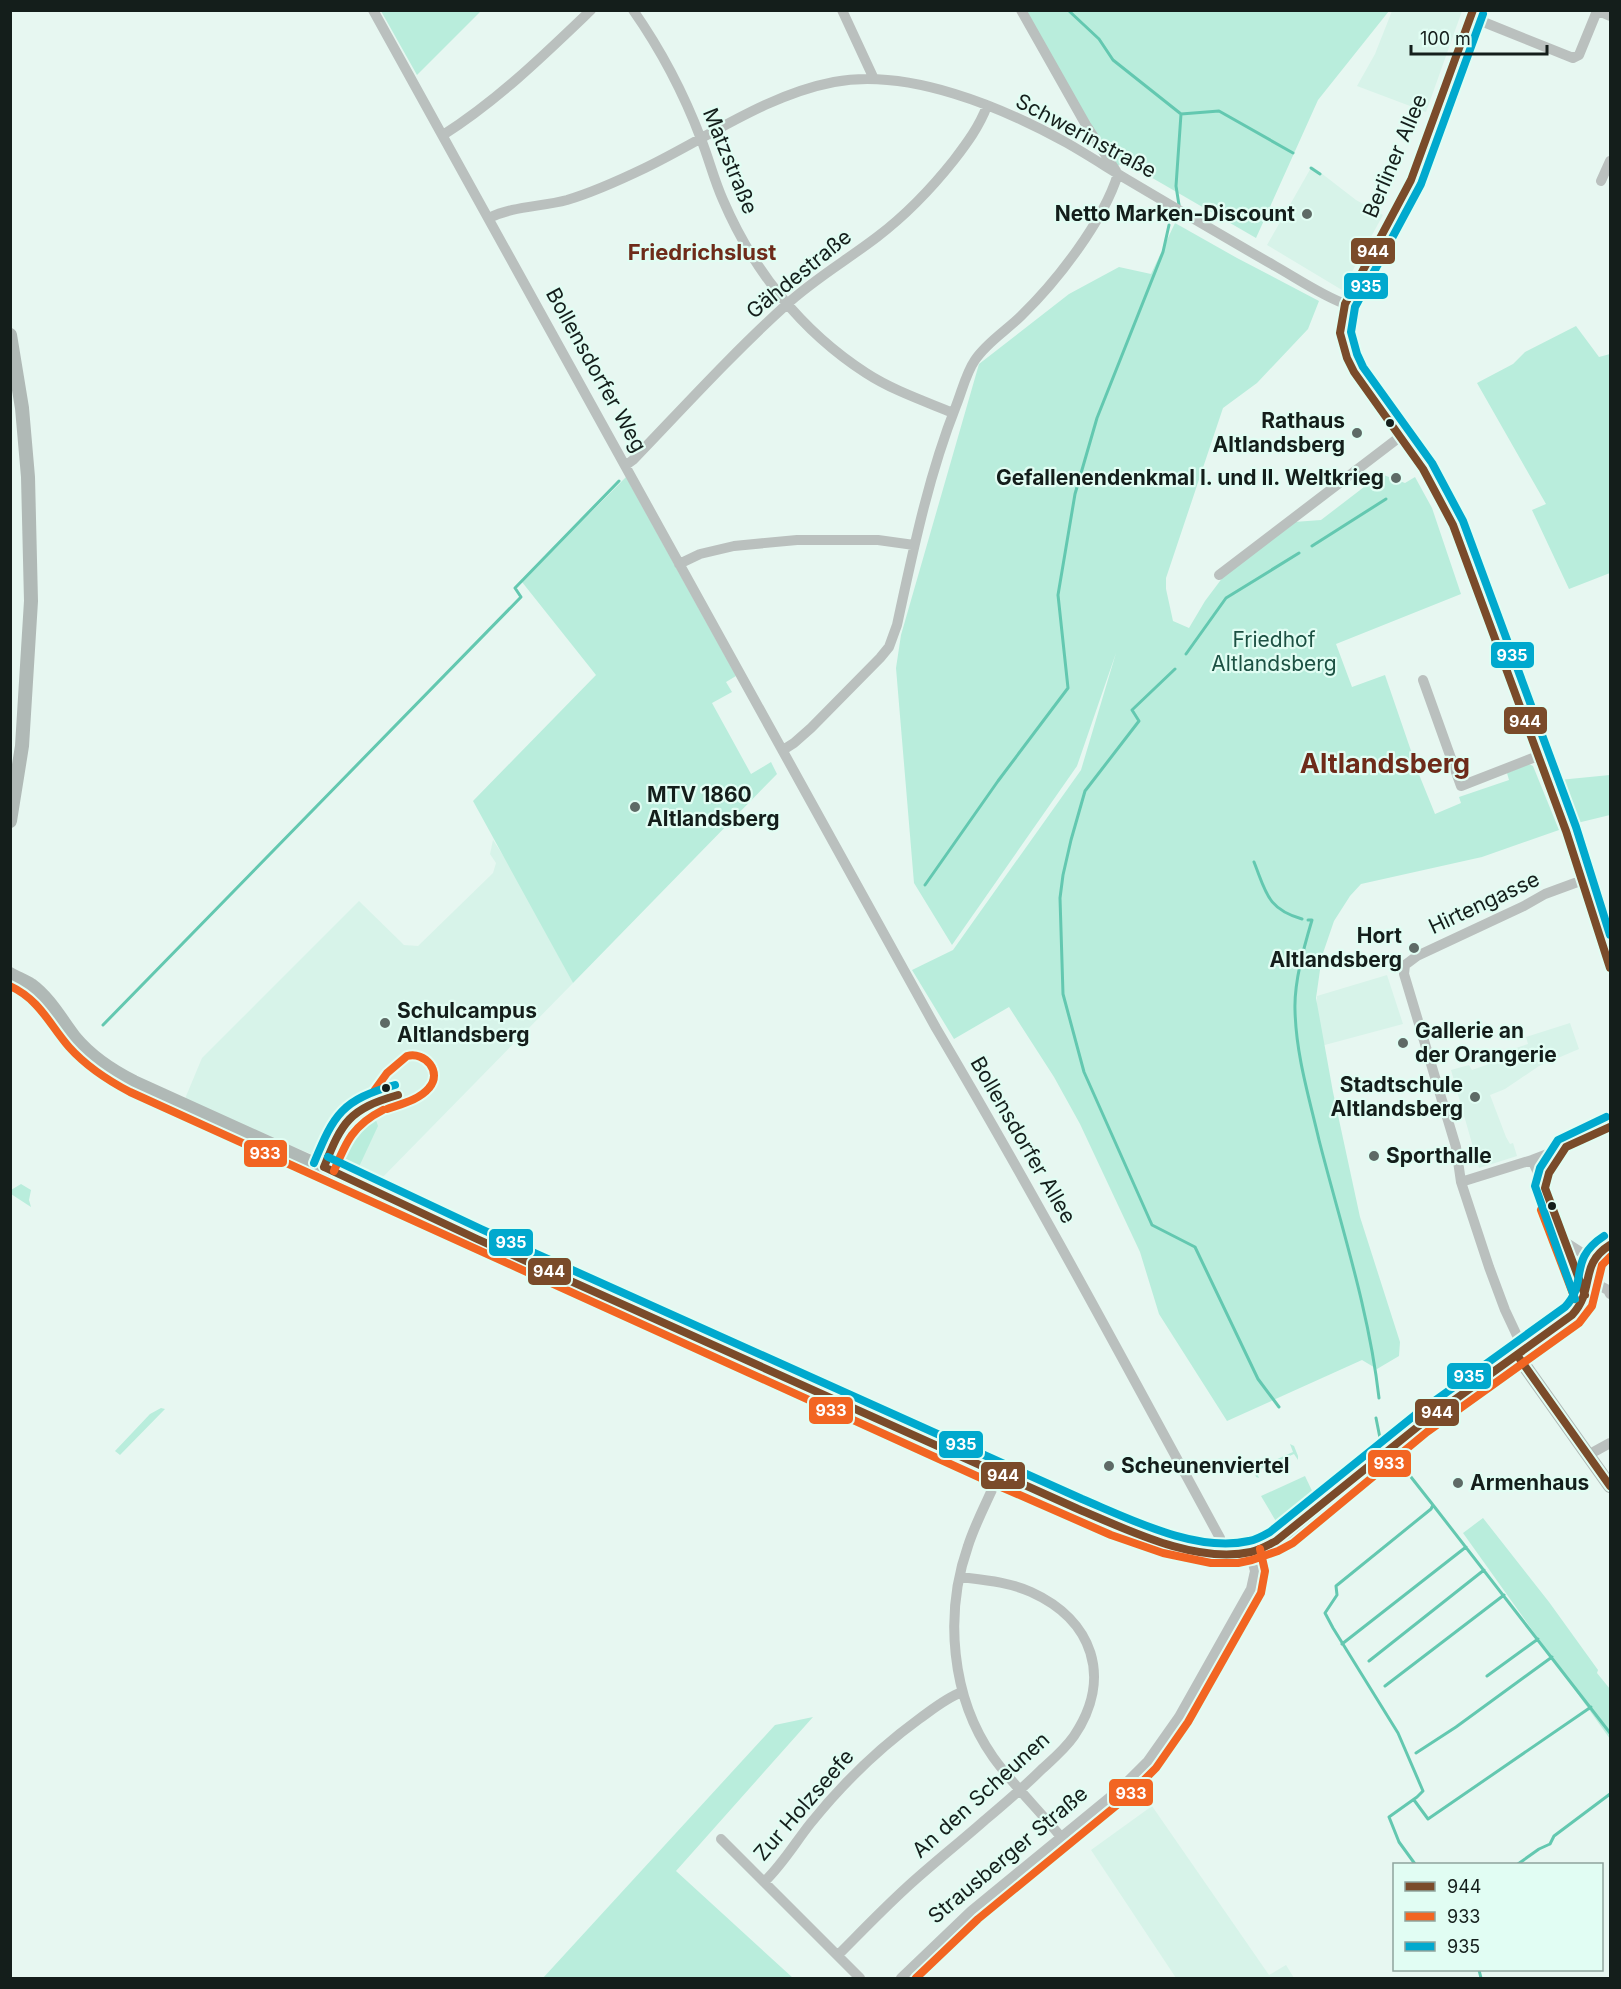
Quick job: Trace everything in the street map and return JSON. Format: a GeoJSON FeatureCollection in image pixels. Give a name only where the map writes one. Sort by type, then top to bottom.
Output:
{"type":"FeatureCollection","features":[{"type":"Feature","properties":{"kind":"main road"},"geometry":{"type":"LineString","coordinates":[[10,335],[22,408],[31,601],[22,746],[10,821]]}},
{"type":"Feature","properties":{"kind":"main road"},"geometry":{"type":"LineString","coordinates":[[10,974],[30,984],[90,1054],[134,1083],[315,1162],[488,1244],[999,1474],[1157,1541],[1222,1553],[1250,1552],[1264,1547],[1287,1534],[1414,1430],[1521,1352],[1588,1455],[1611,1486]]}},
{"type":"Feature","properties":{"kind":"street","name":"Bollensdorfer Weg"},"geometry":{"type":"LineString","coordinates":[[373,10],[783,750]]}},
{"type":"Feature","properties":{"kind":"street"},"geometry":{"type":"LineString","coordinates":[[442,135],[495,98],[591,10]]}},
{"type":"Feature","properties":{"kind":"street","name":"Matzstraße"},"geometry":{"type":"LineString","coordinates":[[633,10],[661,53],[701,138],[721,197],[741,239],[763,274],[787,303],[827,344],[867,374],[953,413]]}},
{"type":"Feature","properties":{"kind":"street"},"geometry":{"type":"LineString","coordinates":[[842,10],[874,79]]}},
{"type":"Feature","properties":{"kind":"street"},"geometry":{"type":"LineString","coordinates":[[783,750],[811,728],[889,647],[897,625],[931,476],[953,413],[977,357],[1031,306],[1064,268],[1092,227],[1118,174],[1086,125],[1021,10]]}},
{"type":"Feature","properties":{"kind":"street"},"geometry":{"type":"LineString","coordinates":[[1597,11],[1611,16]]}},
{"type":"Feature","properties":{"kind":"street","name":"Berliner Allee"},"geometry":{"type":"LineString","coordinates":[[1597,11],[1579,55],[1573,58],[1472,14],[1411,180],[1345,304],[1340,333],[1341,342],[1354,372],[1429,478],[1453,525],[1565,828],[1611,968]]}},
{"type":"Feature","properties":{"kind":"street","name":"Schwerinstraße"},"geometry":{"type":"LineString","coordinates":[[489,218],[501,212],[567,200],[604,186],[797,93],[832,82],[874,79],[897,81],[935,89],[987,106],[1065,142],[1273,265],[1345,304]]}},
{"type":"Feature","properties":{"kind":"street","name":"Gähdestraße"},"geometry":{"type":"LineString","coordinates":[[626,465],[787,303],[822,275],[876,238],[919,200],[948,168],[972,135],[981,122],[987,106]]}},
{"type":"Feature","properties":{"kind":"street"},"geometry":{"type":"LineString","coordinates":[[1601,181],[1611,161]]}},
{"type":"Feature","properties":{"kind":"street"},"geometry":{"type":"LineString","coordinates":[[1219,575],[1401,436]]}},
{"type":"Feature","properties":{"kind":"street"},"geometry":{"type":"LineString","coordinates":[[679,564],[700,554],[734,546],[797,540],[878,540],[914,545]]}},
{"type":"Feature","properties":{"kind":"street"},"geometry":{"type":"LineString","coordinates":[[1423,680],[1461,786],[1538,756]]}},
{"type":"Feature","properties":{"kind":"street","name":"Bollensdorfer Allee"},"geometry":{"type":"LineString","coordinates":[[783,750],[936,1028],[992,1122],[1120,1353],[1220,1538],[1222,1553]]}},
{"type":"Feature","properties":{"kind":"street","name":"Hirtengasse"},"geometry":{"type":"LineString","coordinates":[[1461,1182],[1456,1148],[1406,982],[1405,965],[1416,956],[1545,894],[1582,880]]}},
{"type":"Feature","properties":{"kind":"street"},"geometry":{"type":"LineString","coordinates":[[1521,1352],[1520,1342],[1489,1267],[1461,1182],[1532,1161],[1611,1127]]}},
{"type":"Feature","properties":{"kind":"street"},"geometry":{"type":"LineString","coordinates":[[1545,1188],[1549,1173],[1566,1147]]}},
{"type":"Feature","properties":{"kind":"street"},"geometry":{"type":"LineString","coordinates":[[1532,1161],[1545,1188],[1585,1295]]}},
{"type":"Feature","properties":{"kind":"street"},"geometry":{"type":"LineString","coordinates":[[1564,1242],[1593,1257]]}},
{"type":"Feature","properties":{"kind":"street"},"geometry":{"type":"LineString","coordinates":[[1521,1352],[1572,1315],[1581,1305],[1593,1257],[1611,1245]]}},
{"type":"Feature","properties":{"kind":"street"},"geometry":{"type":"LineString","coordinates":[[1588,1280],[1608,1290],[1611,1294]]}},
{"type":"Feature","properties":{"kind":"street"},"geometry":{"type":"LineString","coordinates":[[1588,1455],[1611,1443]]}},
{"type":"Feature","properties":{"kind":"street"},"geometry":{"type":"LineString","coordinates":[[999,1474],[968,1544],[960,1577],[955,1644],[962,1692],[988,1750],[1061,1837]]}},
{"type":"Feature","properties":{"kind":"street","name":"Strausberger Straße"},"geometry":{"type":"LineString","coordinates":[[900,1978],[971,1911],[1135,1775],[1160,1746],[1179,1717],[1251,1589],[1255,1571],[1250,1552]]}},
{"type":"Feature","properties":{"kind":"street","name":"An den Scheunen"},"geometry":{"type":"LineString","coordinates":[[838,1956],[903,1890],[1020,1790],[1064,1749],[1079,1727],[1092,1698],[1095,1672],[1092,1656],[1081,1633],[1070,1618],[1031,1592],[1007,1584],[960,1577]]}},
{"type":"Feature","properties":{"kind":"street","name":"Zur Holzseefe"},"geometry":{"type":"LineString","coordinates":[[764,1882],[822,1809],[866,1762],[930,1710],[951,1696],[962,1692]]}},
{"type":"Feature","properties":{"kind":"street","name":"Zur Holzseefe"},"geometry":{"type":"LineString","coordinates":[[721,1839],[860,1978]]}},
{"type":"Feature","properties":{"kind":"shaded area"},"geometry":{"type":"Polygon","coordinates":[[[1392,11],[1462,11],[1426,112],[1357,86],[1375,54],[1392,11]]]}},
{"type":"Feature","properties":{"kind":"shaded area"},"geometry":{"type":"Polygon","coordinates":[[[1312,166],[1356,200],[1383,215],[1342,290],[1267,245],[1312,166]]]}},
{"type":"Feature","properties":{"kind":"shaded area","name":"Schulcampus Altlandsberg"},"geometry":{"type":"Polygon","coordinates":[[[493,840],[512,869],[573,983],[378,1182],[184,1101],[202,1058],[359,901],[404,945],[418,946],[493,873],[496,863],[490,854],[493,840]]]}},
{"type":"Feature","properties":{"kind":"shaded area","name":"Stadtschule Altlandsberg"},"geometry":{"type":"Polygon","coordinates":[[[1387,975],[1403,1024],[1321,1046],[1317,1027],[1317,996],[1387,975]]]}},
{"type":"Feature","properties":{"kind":"shaded area","name":"Stadtschule Altlandsberg"},"geometry":{"type":"Polygon","coordinates":[[[1570,1023],[1579,1049],[1539,1066],[1505,1089],[1490,1095],[1506,1137],[1510,1144],[1513,1143],[1517,1156],[1479,1168],[1451,1070],[1469,1065],[1472,1070],[1506,1058],[1504,1052],[1528,1044],[1526,1037],[1570,1023]]]}},
{"type":"Feature","properties":{"kind":"shaded area"},"geometry":{"type":"Polygon","coordinates":[[[1152,1806],[1269,1975],[1286,1965],[1294,1978],[1176,1978],[1091,1850],[1152,1806]]]}},
{"type":"Feature","properties":{"kind":"green space"},"geometry":{"type":"Polygon","coordinates":[[[381,11],[481,11],[417,75],[381,11]]]}},
{"type":"Feature","properties":{"kind":"green space"},"geometry":{"type":"Polygon","coordinates":[[[1025,11],[1389,11],[1318,100],[1256,238],[1123,161],[1116,168],[1025,11]]]}},
{"type":"Feature","properties":{"kind":"green space","name":"Friedhof Altlandsberg"},"geometry":{"type":"Polygon","coordinates":[[[1175,223],[1319,301],[1308,329],[1257,383],[1223,408],[1166,578],[1173,621],[1189,628],[1223,577],[1294,522],[1321,520],[1381,474],[1405,483],[1415,477],[1432,508],[1461,594],[1336,644],[1352,687],[1385,675],[1435,814],[1461,803],[1459,797],[1509,780],[1507,773],[1529,764],[1533,766],[1559,830],[1482,857],[1361,884],[1350,896],[1334,921],[1322,956],[1316,998],[1333,1092],[1360,1217],[1400,1342],[1399,1356],[1377,1369],[1362,1360],[1227,1421],[1159,1314],[1140,1252],[1080,1124],[1054,1077],[1009,1007],[954,1039],[912,970],[953,950],[1081,770],[1116,653],[1077,766],[952,945],[914,883],[896,668],[901,635],[979,364],[1069,294],[1119,267],[1151,274],[1175,223]]]}},
{"type":"Feature","properties":{"kind":"green space"},"geometry":{"type":"Polygon","coordinates":[[[1576,326],[1599,357],[1610,354],[1610,573],[1569,589],[1532,510],[1546,504],[1477,383],[1513,364],[1525,352],[1576,326]]]}},
{"type":"Feature","properties":{"kind":"green space"},"geometry":{"type":"Polygon","coordinates":[[[626,477],[736,676],[726,682],[732,692],[712,703],[751,774],[771,762],[777,774],[573,983],[473,801],[596,675],[522,582],[626,477]]]}},
{"type":"Feature","properties":{"kind":"green space"},"geometry":{"type":"Polygon","coordinates":[[[1610,775],[1610,815],[1573,824],[1559,780],[1610,775]]]}},
{"type":"Feature","properties":{"kind":"green space"},"geometry":{"type":"Polygon","coordinates":[[[374,1114],[378,1126],[357,1171],[349,1168],[341,1155],[345,1134],[354,1124],[374,1114]]]}},
{"type":"Feature","properties":{"kind":"green space"},"geometry":{"type":"Polygon","coordinates":[[[21,1184],[31,1190],[29,1200],[31,1207],[11,1194],[11,1190],[21,1184]]]}},
{"type":"Feature","properties":{"kind":"green space"},"geometry":{"type":"Polygon","coordinates":[[[161,1408],[165,1409],[120,1455],[115,1451],[150,1414],[161,1408]]]}},
{"type":"Feature","properties":{"kind":"green space"},"geometry":{"type":"Polygon","coordinates":[[[1290,1444],[1294,1446],[1298,1460],[1294,1454],[1256,1471],[1259,1478],[1256,1477],[1251,1463],[1255,1469],[1293,1452],[1290,1444]]]}},
{"type":"Feature","properties":{"kind":"green space"},"geometry":{"type":"Polygon","coordinates":[[[1305,1476],[1314,1495],[1277,1523],[1261,1496],[1305,1476]]]}},
{"type":"Feature","properties":{"kind":"green space"},"geometry":{"type":"Polygon","coordinates":[[[1315,1497],[1313,1504],[1299,1518],[1254,1544],[1315,1497]]]}},
{"type":"Feature","properties":{"kind":"green space"},"geometry":{"type":"Polygon","coordinates":[[[1483,1518],[1549,1602],[1610,1689],[1610,1739],[1463,1533],[1483,1518]]]}},
{"type":"Feature","properties":{"kind":"green space"},"geometry":{"type":"Polygon","coordinates":[[[813,1717],[676,1871],[793,1978],[543,1978],[775,1725],[813,1717]]]}},
{"type":"Feature","properties":{"kind":"waterway"},"geometry":{"type":"LineString","coordinates":[[1068,10],[1099,39],[1113,60],[1181,114],[1219,111],[1293,153]]}},
{"type":"Feature","properties":{"kind":"waterway"},"geometry":{"type":"LineString","coordinates":[[1179,205],[1176,186],[1181,114]]}},
{"type":"Feature","properties":{"kind":"waterway"},"geometry":{"type":"LineString","coordinates":[[1311,168],[1320,174]]}},
{"type":"Feature","properties":{"kind":"waterway"},"geometry":{"type":"LineString","coordinates":[[925,885],[998,781],[1068,688],[1058,595],[1075,494],[1097,418],[1163,252],[1169,225]]}},
{"type":"Feature","properties":{"kind":"waterway"},"geometry":{"type":"LineString","coordinates":[[103,1025],[521,597],[515,588],[619,481]]}},
{"type":"Feature","properties":{"kind":"waterway"},"geometry":{"type":"LineString","coordinates":[[1312,546],[1386,499]]}},
{"type":"Feature","properties":{"kind":"waterway"},"geometry":{"type":"LineString","coordinates":[[1186,654],[1226,598],[1299,553]]}},
{"type":"Feature","properties":{"kind":"waterway"},"geometry":{"type":"LineString","coordinates":[[1175,669],[1132,710],[1139,721],[1085,791],[1071,840],[1060,898],[1063,994],[1084,1072],[1152,1225],[1195,1247],[1258,1379],[1279,1407]]}},
{"type":"Feature","properties":{"kind":"waterway"},"geometry":{"type":"LineString","coordinates":[[1254,862],[1269,898],[1281,910],[1302,919]]}},
{"type":"Feature","properties":{"kind":"waterway"},"geometry":{"type":"LineString","coordinates":[[1308,920],[1312,920],[1300,965],[1295,999],[1298,1043],[1319,1140],[1354,1268],[1379,1398]]}},
{"type":"Feature","properties":{"kind":"waterway"},"geometry":{"type":"LineString","coordinates":[[1376,1418],[1380,1438]]}},
{"type":"Feature","properties":{"kind":"waterway"},"geometry":{"type":"LineString","coordinates":[[1396,1458],[1433,1505],[1336,1586],[1337,1595],[1325,1613],[1398,1733],[1423,1791],[1389,1817],[1399,1842],[1414,1863]]}},
{"type":"Feature","properties":{"kind":"waterway"},"geometry":{"type":"LineString","coordinates":[[1433,1505],[1610,1733]]}},
{"type":"Feature","properties":{"kind":"waterway"},"geometry":{"type":"LineString","coordinates":[[1342,1644],[1466,1547]]}},
{"type":"Feature","properties":{"kind":"waterway"},"geometry":{"type":"LineString","coordinates":[[1369,1661],[1484,1570]]}},
{"type":"Feature","properties":{"kind":"waterway"},"geometry":{"type":"LineString","coordinates":[[1385,1686],[1504,1595]]}},
{"type":"Feature","properties":{"kind":"waterway"},"geometry":{"type":"LineString","coordinates":[[1487,1676],[1538,1639]]}},
{"type":"Feature","properties":{"kind":"waterway"},"geometry":{"type":"LineString","coordinates":[[1416,1753],[1456,1727],[1552,1657]]}},
{"type":"Feature","properties":{"kind":"waterway"},"geometry":{"type":"LineString","coordinates":[[1414,1800],[1428,1819],[1591,1707]]}},
{"type":"Feature","properties":{"kind":"waterway"},"geometry":{"type":"LineString","coordinates":[[1519,1863],[1550,1844],[1554,1836],[1610,1794]]}},
{"type":"Feature","properties":{"kind":"waterway"},"geometry":{"type":"LineString","coordinates":[[1479,1971],[1481,1978]]}},
{"type":"Feature","properties":{"kind":"transit line","name":"944"},"geometry":{"type":"LineString","coordinates":[[1473,10],[1411,180],[1345,304],[1340,333],[1347,358],[1354,372],[1423,469],[1453,525],[1566,831],[1610,968]]}},
{"type":"Feature","properties":{"kind":"transit line","name":"935"},"geometry":{"type":"LineString","coordinates":[[1483,14],[1421,184],[1355,307],[1351,332],[1363,367],[1432,463],[1463,521],[1576,827],[1610,935]]}},
{"type":"Feature","properties":{"kind":"transit line","name":"933"},"geometry":{"type":"LineString","coordinates":[[10,986],[37,1005],[69,1047],[82,1060],[130,1092],[1111,1535],[1163,1553],[1211,1563],[1238,1563],[1252,1560],[1293,1543],[1427,1432],[1579,1323],[1592,1306],[1602,1265],[1610,1257]]}},
{"type":"Feature","properties":{"kind":"transit line","name":"933"},"geometry":{"type":"LineString","coordinates":[[374,1091],[387,1073],[407,1056],[420,1057],[430,1064],[434,1076],[429,1088],[415,1099],[387,1109]]}},
{"type":"Feature","properties":{"kind":"transit line","name":"935"},"geometry":{"type":"LineString","coordinates":[[314,1163],[328,1132],[342,1111],[363,1097],[395,1085]]}},
{"type":"Feature","properties":{"kind":"transit line","name":"944"},"geometry":{"type":"LineString","coordinates":[[324,1167],[336,1139],[349,1119],[368,1106],[398,1095]]}},
{"type":"Feature","properties":{"kind":"transit line","name":"933"},"geometry":{"type":"LineString","coordinates":[[334,1171],[342,1151],[357,1128],[383,1110]]}},
{"type":"Feature","properties":{"kind":"transit line","name":"935"},"geometry":{"type":"LineString","coordinates":[[1575,1299],[1535,1186],[1540,1168],[1558,1140],[1606,1117]]}},
{"type":"Feature","properties":{"kind":"transit line","name":"944"},"geometry":{"type":"LineString","coordinates":[[1585,1295],[1545,1188],[1549,1173],[1566,1147],[1610,1127]]}},
{"type":"Feature","properties":{"kind":"transit line","name":"935"},"geometry":{"type":"LineString","coordinates":[[328,1157],[481,1229],[1082,1499],[1164,1532],[1207,1542],[1249,1541],[1270,1532],[1415,1415],[1565,1307],[1576,1289],[1586,1254],[1604,1236]]}},
{"type":"Feature","properties":{"kind":"transit line","name":"944"},"geometry":{"type":"LineString","coordinates":[[324,1167],[477,1239],[1078,1509],[1162,1543],[1207,1553],[1251,1552],[1276,1541],[1421,1424],[1572,1315],[1584,1296],[1594,1261],[1610,1245]]}},
{"type":"Feature","properties":{"kind":"transit line","name":"933"},"geometry":{"type":"LineString","coordinates":[[1541,1210],[1575,1299]]}},
{"type":"Feature","properties":{"kind":"transit line","name":"944"},"geometry":{"type":"LineString","coordinates":[[1517,1355],[1610,1486]]}},
{"type":"Feature","properties":{"kind":"transit line","name":"933"},"geometry":{"type":"LineString","coordinates":[[916,1978],[978,1919],[1128,1796],[1156,1768],[1188,1722],[1261,1593],[1265,1571],[1260,1549]]}},
{"type":"Feature","properties":{"kind":"place","name":"Netto Marken-Discount"},"geometry":{"type":"Point","coordinates":[1307,214]}},
{"type":"Feature","properties":{"kind":"place","name":"Rathaus Altlandsberg"},"geometry":{"type":"Point","coordinates":[1357,433]}},
{"type":"Feature","properties":{"kind":"place","name":"Gefallenendenkmal I. und II. Weltkrieg"},"geometry":{"type":"Point","coordinates":[1396,478]}},
{"type":"Feature","properties":{"kind":"place","name":"MTV 1860 Altlandsberg"},"geometry":{"type":"Point","coordinates":[635,807]}},
{"type":"Feature","properties":{"kind":"place","name":"Hort Altlandsberg"},"geometry":{"type":"Point","coordinates":[1414,948]}},
{"type":"Feature","properties":{"kind":"place","name":"Schulcampus Altlandsberg"},"geometry":{"type":"Point","coordinates":[385,1023]}},
{"type":"Feature","properties":{"kind":"place","name":"Gallerie an der Orangerie"},"geometry":{"type":"Point","coordinates":[1403,1043]}},
{"type":"Feature","properties":{"kind":"place","name":"Stadtschule Altlandsberg"},"geometry":{"type":"Point","coordinates":[1475,1097]}},
{"type":"Feature","properties":{"kind":"place","name":"Sporthalle"},"geometry":{"type":"Point","coordinates":[1374,1156]}},
{"type":"Feature","properties":{"kind":"place","name":"Scheunenviertel"},"geometry":{"type":"Point","coordinates":[1109,1466]}},
{"type":"Feature","properties":{"kind":"place","name":"Armenhaus"},"geometry":{"type":"Point","coordinates":[1458,1483]}},
{"type":"Feature","properties":{"kind":"district","name":"Friedrichslust"},"geometry":{"type":"Point","coordinates":[702,252]}},
{"type":"Feature","properties":{"kind":"district","name":"Altlandsberg"},"geometry":{"type":"Point","coordinates":[1385,764]}}]}
